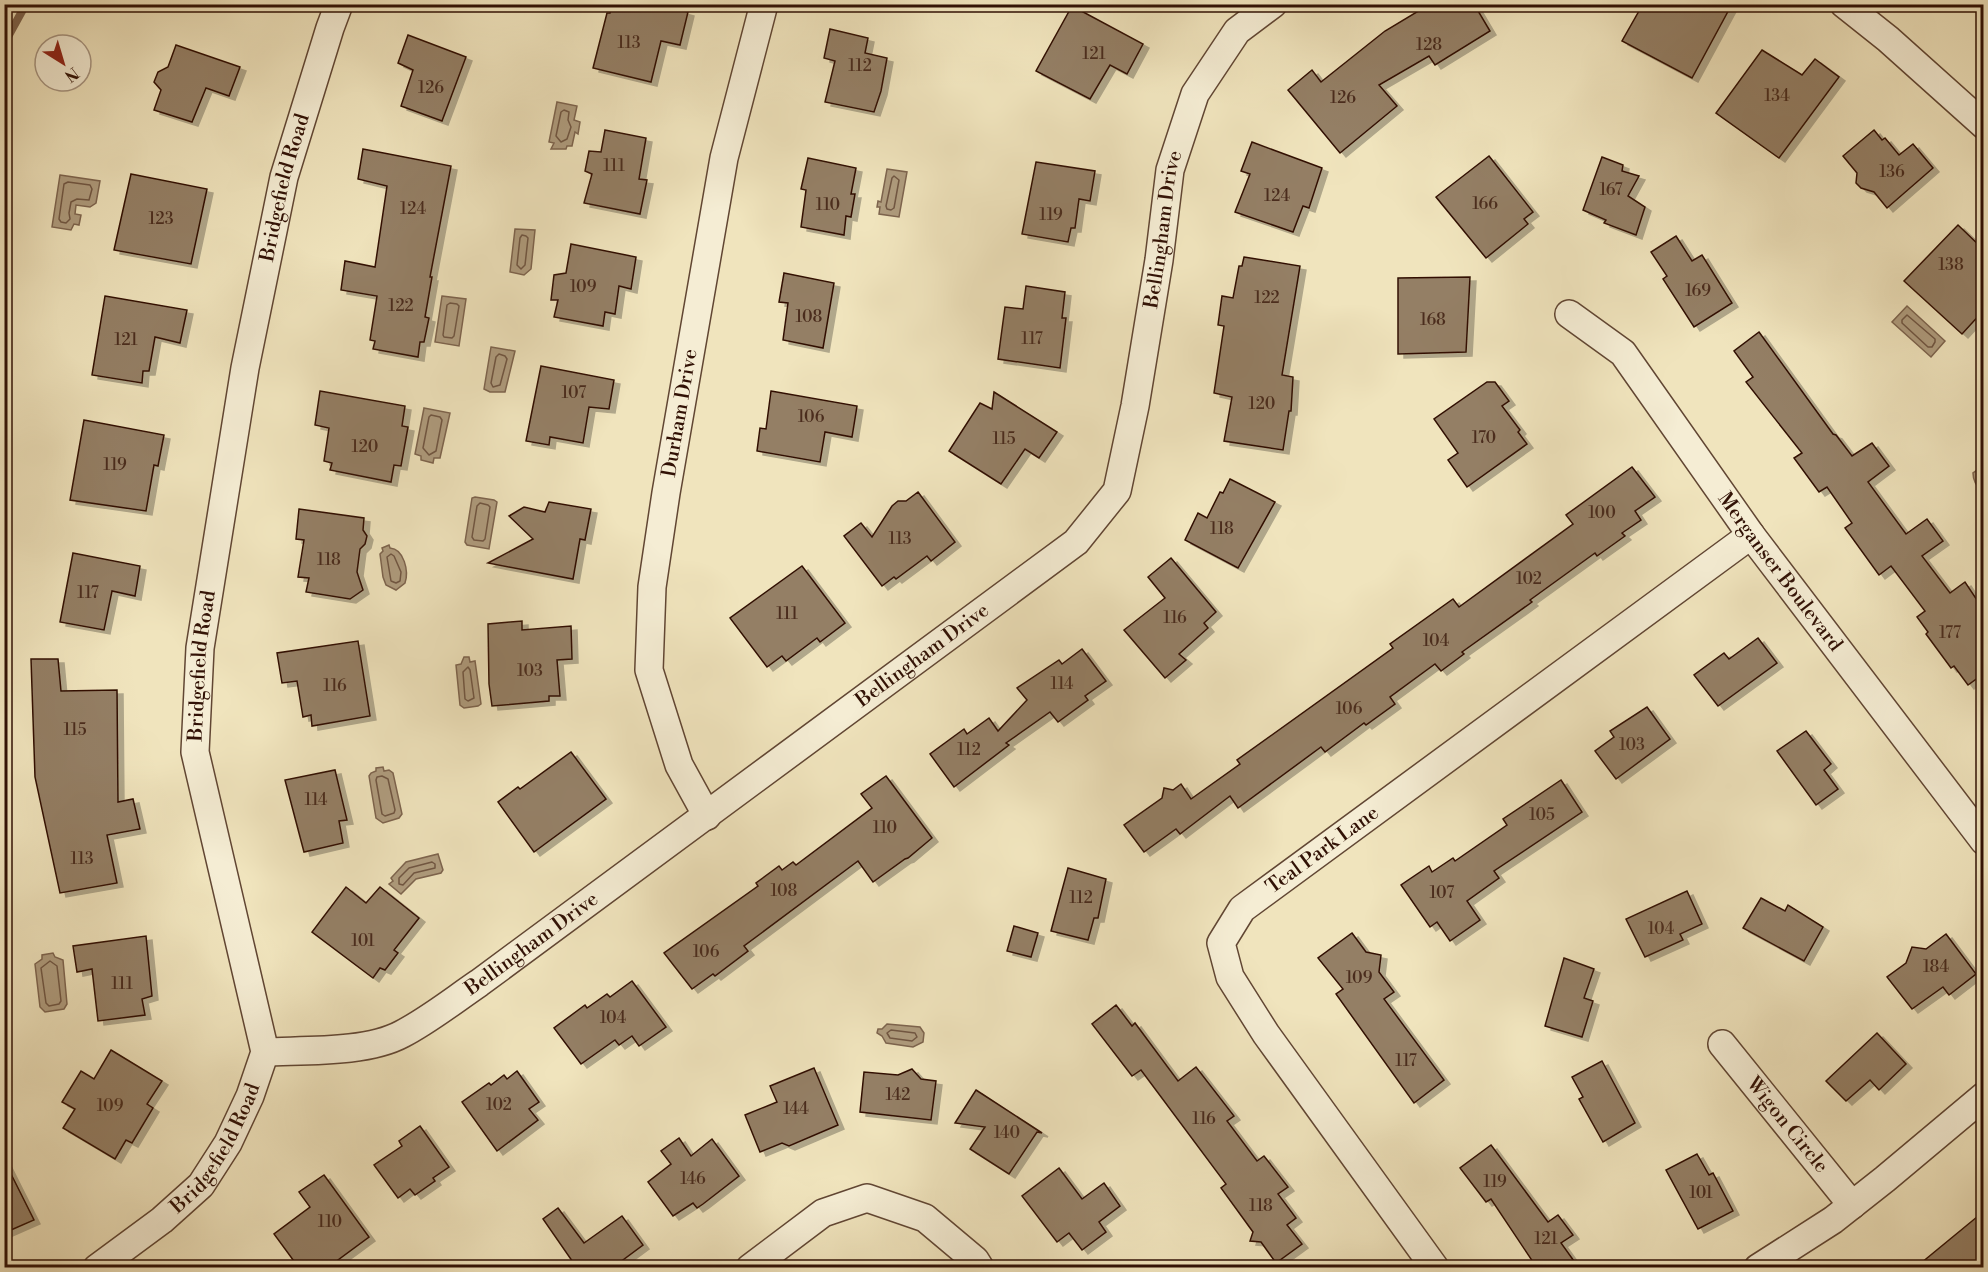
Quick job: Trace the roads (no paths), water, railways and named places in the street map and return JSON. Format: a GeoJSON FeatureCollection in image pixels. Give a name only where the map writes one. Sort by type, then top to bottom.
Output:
{"type":"FeatureCollection","features":[{"type":"Feature","properties":{"kind":"street","name":"Bridgefield Road"},"geometry":{"type":"LineString","coordinates":[[97,1268],[162,1220],[201,1185],[228,1143],[250,1096],[265,1052],[195,752],[200,648],[245,368],[284,177],[339,4]]}},
{"type":"Feature","properties":{"kind":"street","name":"Durham Drive"},"geometry":{"type":"LineString","coordinates":[[707,816],[679,765],[649,670],[652,587],[724,158],[764,4]]}},
{"type":"Feature","properties":{"kind":"street","name":"Bellingham Drive"},"geometry":{"type":"LineString","coordinates":[[265,1052],[373,1044],[401,1035],[479,983],[1076,542],[1117,491],[1137,395],[1160,260],[1170,170],[1195,94],[1237,31],[1273,4]]}},
{"type":"Feature","properties":{"kind":"street"},"geometry":{"type":"LineString","coordinates":[[1844,4],[1888,39],[1983,125]]}},
{"type":"Feature","properties":{"kind":"street","name":"Merganser Boulevard"},"geometry":{"type":"LineString","coordinates":[[1569,314],[1623,353],[1751,535],[1983,841]]}},
{"type":"Feature","properties":{"kind":"street","name":"Teal Park Lane"},"geometry":{"type":"LineString","coordinates":[[1435,1268],[1266,1034],[1230,977],[1221,943],[1242,909],[1751,535]]}},
{"type":"Feature","properties":{"kind":"street","name":"Wigon Circle"},"geometry":{"type":"LineString","coordinates":[[1722,1044],[1852,1205]]}},
{"type":"Feature","properties":{"kind":"street"},"geometry":{"type":"LineString","coordinates":[[1758,1268],[1833,1220],[1983,1096]]}},
{"type":"Feature","properties":{"kind":"street"},"geometry":{"type":"LineString","coordinates":[[750,1268],[824,1213],[867,1198],[925,1218],[975,1260],[980,1268]]}},
{"type":"Feature","properties":{"kind":"water"},"geometry":{"type":"Polygon","coordinates":[[[557,102],[577,106],[574,120],[580,122],[578,134],[575,132],[572,146],[567,146],[566,149],[551,149],[554,143],[549,142],[557,102]]]}},
{"type":"Feature","properties":{"kind":"water"},"geometry":{"type":"Polygon","coordinates":[[[887,169],[907,172],[899,217],[879,214],[880,207],[877,207],[878,201],[881,202],[887,169]]]}},
{"type":"Feature","properties":{"kind":"water"},"geometry":{"type":"Polygon","coordinates":[[[60,175],[100,181],[96,203],[90,207],[76,205],[75,214],[81,215],[79,225],[74,224],[71,230],[52,227],[60,175]]]}},
{"type":"Feature","properties":{"kind":"water"},"geometry":{"type":"Polygon","coordinates":[[[515,229],[535,230],[531,269],[524,275],[510,272],[515,229]]]}},
{"type":"Feature","properties":{"kind":"water"},"geometry":{"type":"Polygon","coordinates":[[[442,296],[466,299],[459,346],[435,342],[442,296]]]}},
{"type":"Feature","properties":{"kind":"water"},"geometry":{"type":"Polygon","coordinates":[[[1907,306],[1945,341],[1931,357],[1892,322],[1907,306]]]}},
{"type":"Feature","properties":{"kind":"water"},"geometry":{"type":"Polygon","coordinates":[[[491,347],[515,351],[505,392],[490,392],[484,389],[491,347]]]}},
{"type":"Feature","properties":{"kind":"water"},"geometry":{"type":"Polygon","coordinates":[[[424,408],[450,413],[440,458],[434,458],[433,463],[421,460],[421,456],[415,454],[424,408]]]}},
{"type":"Feature","properties":{"kind":"water"},"geometry":{"type":"Polygon","coordinates":[[[1983,466],[1983,494],[1975,482],[1973,473],[1983,466]]]}},
{"type":"Feature","properties":{"kind":"water"},"geometry":{"type":"Polygon","coordinates":[[[472,498],[497,502],[489,549],[467,545],[465,542],[472,498]]]}},
{"type":"Feature","properties":{"kind":"water"},"geometry":{"type":"Polygon","coordinates":[[[389,545],[390,548],[399,552],[406,567],[405,583],[396,590],[386,585],[383,577],[380,554],[383,551],[382,548],[389,545]]]}},
{"type":"Feature","properties":{"kind":"water"},"geometry":{"type":"Polygon","coordinates":[[[464,657],[469,657],[470,662],[475,661],[481,704],[464,708],[460,705],[456,665],[461,664],[464,657]]]}},
{"type":"Feature","properties":{"kind":"water"},"geometry":{"type":"Polygon","coordinates":[[[383,767],[384,771],[389,770],[393,773],[402,814],[399,818],[383,823],[376,818],[369,776],[376,771],[376,768],[383,767]]]}},
{"type":"Feature","properties":{"kind":"water"},"geometry":{"type":"Polygon","coordinates":[[[438,854],[443,870],[441,873],[416,879],[401,894],[389,884],[393,881],[391,878],[406,862],[438,854]]]}},
{"type":"Feature","properties":{"kind":"water"},"geometry":{"type":"Polygon","coordinates":[[[53,953],[55,957],[63,960],[67,1004],[64,1009],[45,1012],[40,1007],[35,964],[42,959],[42,955],[53,953]]]}},
{"type":"Feature","properties":{"kind":"water"},"geometry":{"type":"Polygon","coordinates":[[[887,1024],[920,1027],[924,1033],[923,1042],[913,1047],[886,1043],[877,1033],[878,1029],[882,1029],[887,1024]]]}},
{"type":"Feature","properties":{"kind":"waterway"},"geometry":{"type":"LineString","coordinates":[[4,44],[26,4]]}}]}
